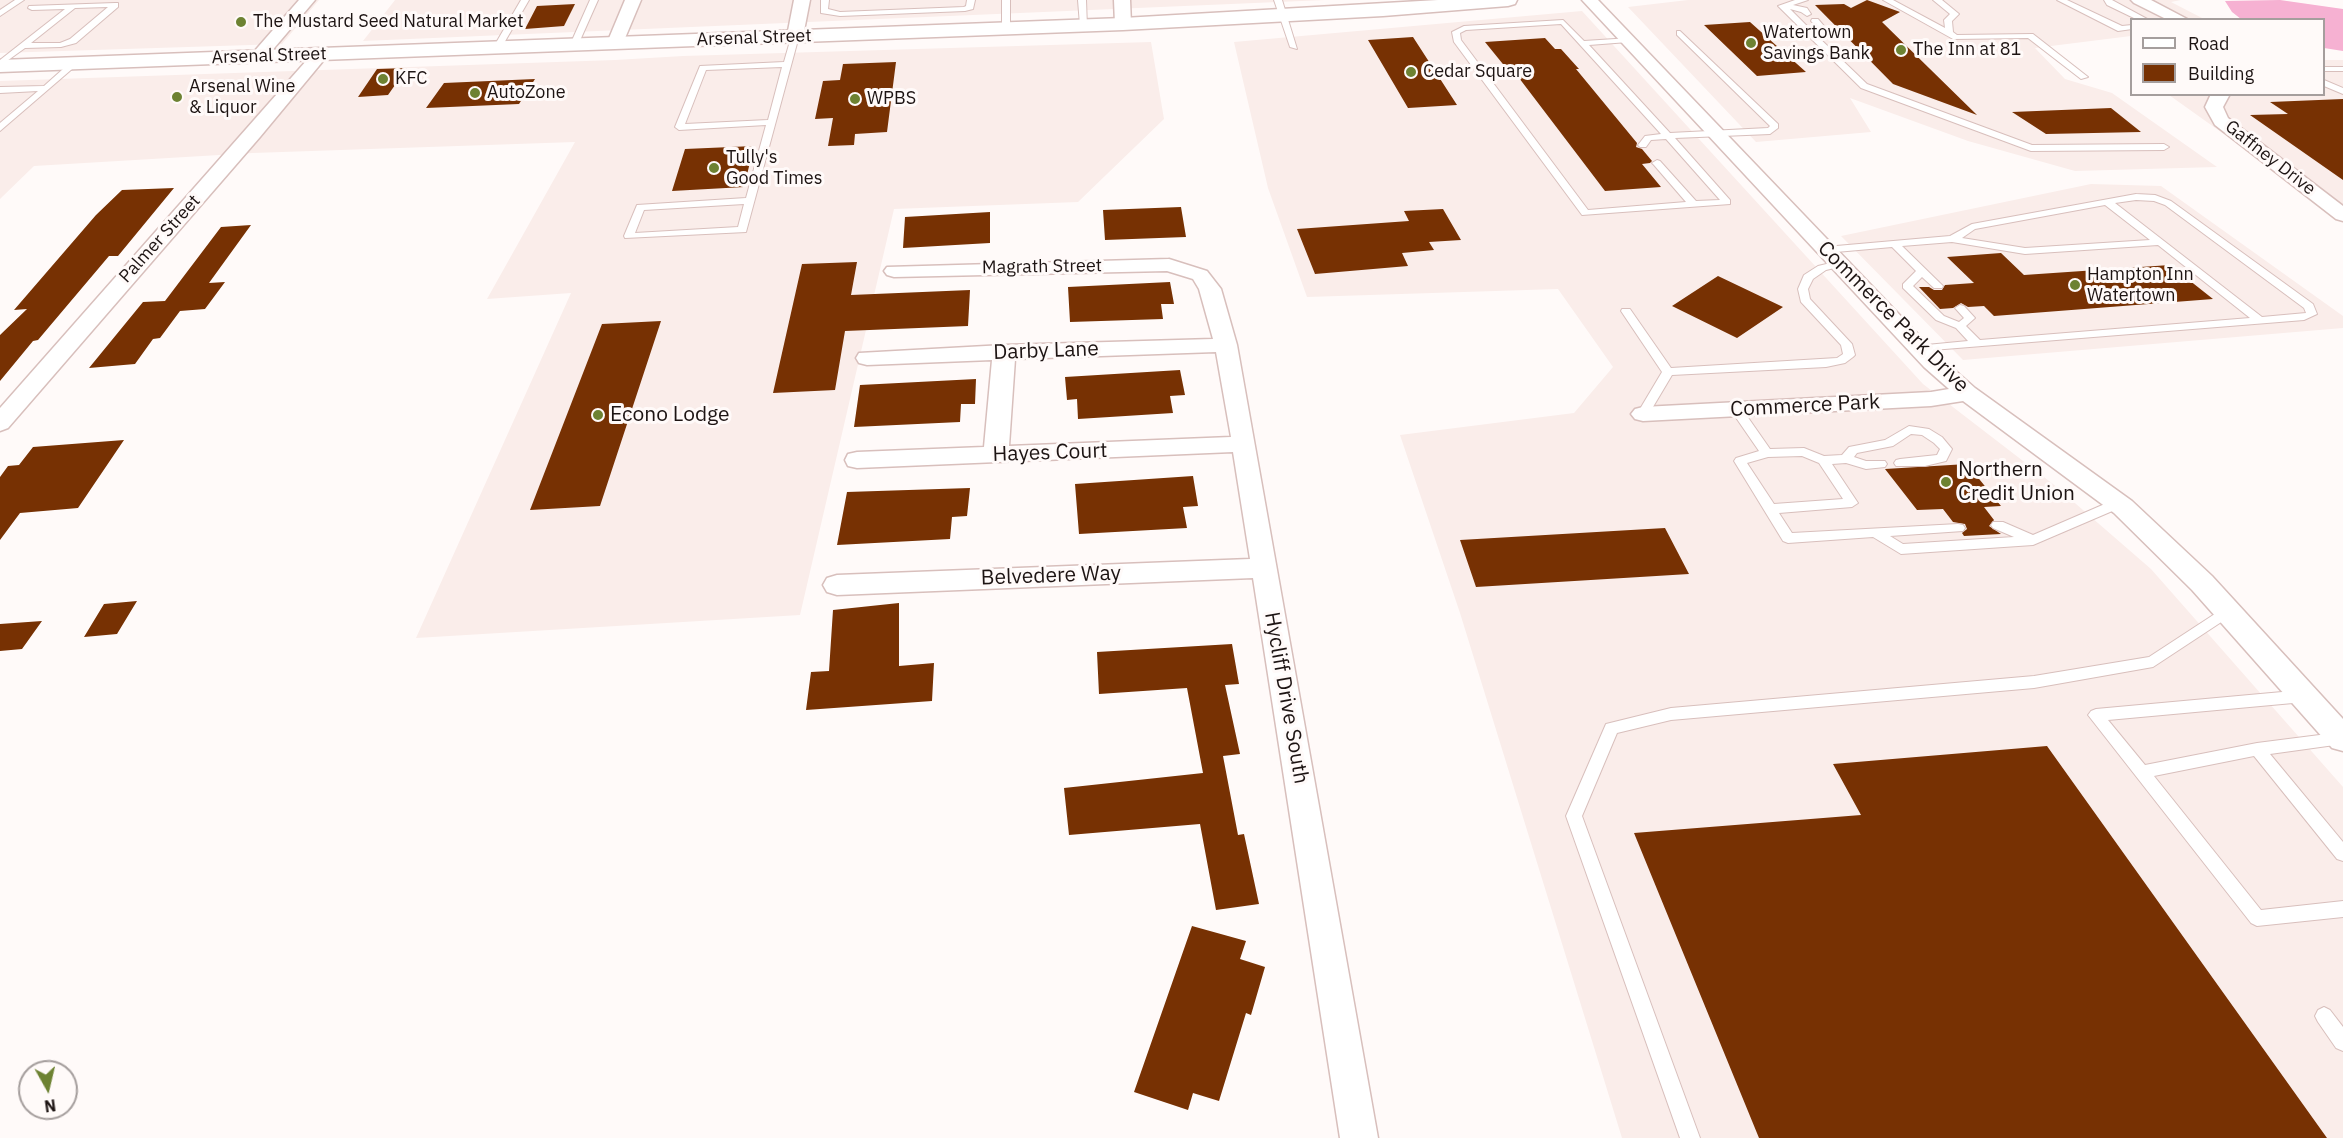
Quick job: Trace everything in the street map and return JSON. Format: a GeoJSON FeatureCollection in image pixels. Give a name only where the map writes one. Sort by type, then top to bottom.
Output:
{"type":"FeatureCollection","features":[{"type":"Feature","properties":{"kind":"highway","name":"Arsenal Street"},"geometry":{"type":"LineString","coordinates":[[2,67],[1123,24],[1281,8],[1508,0]]}},
{"type":"Feature","properties":{"kind":"street"},"geometry":{"type":"LineString","coordinates":[[258,57],[307,0]]}},
{"type":"Feature","properties":{"kind":"street"},"geometry":{"type":"LineString","coordinates":[[615,43],[633,0]]}},
{"type":"Feature","properties":{"kind":"street"},"geometry":{"type":"LineString","coordinates":[[795,36],[802,0]]}},
{"type":"Feature","properties":{"kind":"street"},"geometry":{"type":"LineString","coordinates":[[1122,0],[1123,24]]}},
{"type":"Feature","properties":{"kind":"street","name":"Commerce Park Drive"},"geometry":{"type":"LineString","coordinates":[[1590,0],[1920,348],[1967,393],[2119,503],[2202,583],[2343,738]]}},
{"type":"Feature","properties":{"kind":"street"},"geometry":{"type":"LineString","coordinates":[[2139,0],[2178,18]]}},
{"type":"Feature","properties":{"kind":"street","name":"Palmer Street"},"geometry":{"type":"LineString","coordinates":[[0,423],[254,133],[320,54]]}},
{"type":"Feature","properties":{"kind":"street","name":"Gaffney Drive"},"geometry":{"type":"LineString","coordinates":[[2220,96],[2214,107],[2221,121],[2238,137],[2343,215]]}},
{"type":"Feature","properties":{"kind":"street","name":"Magrath Street"},"geometry":{"type":"LineString","coordinates":[[894,271],[1169,265],[1189,270]]}},
{"type":"Feature","properties":{"kind":"street","name":"Hycliff Drive South"},"geometry":{"type":"LineString","coordinates":[[1189,270],[1200,275],[1210,289],[1226,345],[1359,1138]]}},
{"type":"Feature","properties":{"kind":"street","name":"Darby Lane"},"geometry":{"type":"LineString","coordinates":[[867,358],[1226,345]]}},
{"type":"Feature","properties":{"kind":"street"},"geometry":{"type":"LineString","coordinates":[[996,455],[1004,352]]}},
{"type":"Feature","properties":{"kind":"street","name":"Commerce Park"},"geometry":{"type":"LineString","coordinates":[[1643,414],[1931,399],[1967,393]]}},
{"type":"Feature","properties":{"kind":"street","name":"Hayes Court"},"geometry":{"type":"LineString","coordinates":[[856,460],[1244,444]]}},
{"type":"Feature","properties":{"kind":"street","name":"Belvedere Way"},"geometry":{"type":"LineString","coordinates":[[837,585],[1264,568]]}},
{"type":"Feature","properties":{"kind":"lane"},"geometry":{"type":"LineString","coordinates":[[0,14],[21,0]]}},
{"type":"Feature","properties":{"kind":"lane"},"geometry":{"type":"LineString","coordinates":[[497,48],[525,0]]}},
{"type":"Feature","properties":{"kind":"lane"},"geometry":{"type":"LineString","coordinates":[[574,45],[594,0]]}},
{"type":"Feature","properties":{"kind":"lane"},"geometry":{"type":"LineString","coordinates":[[825,0],[824,11],[840,14],[954,10],[970,7],[971,0]]}},
{"type":"Feature","properties":{"kind":"lane"},"geometry":{"type":"LineString","coordinates":[[1006,0],[1006,28]]}},
{"type":"Feature","properties":{"kind":"lane"},"geometry":{"type":"LineString","coordinates":[[1082,0],[1084,25]]}},
{"type":"Feature","properties":{"kind":"lane"},"geometry":{"type":"LineString","coordinates":[[1782,6],[1804,0]]}},
{"type":"Feature","properties":{"kind":"lane"},"geometry":{"type":"LineString","coordinates":[[1887,0],[1956,37],[2030,36],[2084,77]]}},
{"type":"Feature","properties":{"kind":"lane"},"geometry":{"type":"LineString","coordinates":[[1937,0],[1955,14],[1948,20],[1949,33]]}},
{"type":"Feature","properties":{"kind":"lane"},"geometry":{"type":"LineString","coordinates":[[2061,0],[2121,29],[2130,27]]}},
{"type":"Feature","properties":{"kind":"lane"},"geometry":{"type":"LineString","coordinates":[[2107,1],[2141,18]]}},
{"type":"Feature","properties":{"kind":"lane"},"geometry":{"type":"LineString","coordinates":[[32,8],[118,3]]}},
{"type":"Feature","properties":{"kind":"lane"},"geometry":{"type":"LineString","coordinates":[[23,46],[67,44],[118,3]]}},
{"type":"Feature","properties":{"kind":"lane"},"geometry":{"type":"LineString","coordinates":[[2,67],[23,46],[73,6]]}},
{"type":"Feature","properties":{"kind":"lane"},"geometry":{"type":"LineString","coordinates":[[1782,6],[1804,10],[1808,14]]}},
{"type":"Feature","properties":{"kind":"lane"},"geometry":{"type":"LineString","coordinates":[[1782,6],[1864,86],[2031,148],[2164,147]]}},
{"type":"Feature","properties":{"kind":"lane"},"geometry":{"type":"LineString","coordinates":[[1281,8],[1294,47]]}},
{"type":"Feature","properties":{"kind":"lane"},"geometry":{"type":"LineString","coordinates":[[953,30],[954,10]]}},
{"type":"Feature","properties":{"kind":"lane"},"geometry":{"type":"LineString","coordinates":[[1807,30],[1820,26],[1815,21]]}},
{"type":"Feature","properties":{"kind":"lane"},"geometry":{"type":"LineString","coordinates":[[1563,22],[1582,43],[1668,136],[1727,202],[1585,213],[1457,40],[1456,32],[1464,28],[1563,22]]}},
{"type":"Feature","properties":{"kind":"lane"},"geometry":{"type":"LineString","coordinates":[[1643,146],[1648,138],[1770,131],[1776,126],[1680,33]]}},
{"type":"Feature","properties":{"kind":"lane"},"geometry":{"type":"LineString","coordinates":[[750,201],[640,207],[628,236],[742,230],[750,201],[771,122],[795,36]]}},
{"type":"Feature","properties":{"kind":"lane"},"geometry":{"type":"LineString","coordinates":[[1582,43],[1628,40]]}},
{"type":"Feature","properties":{"kind":"lane"},"geometry":{"type":"LineString","coordinates":[[0,128],[75,63]]}},
{"type":"Feature","properties":{"kind":"lane"},"geometry":{"type":"LineString","coordinates":[[771,122],[679,127],[702,68],[787,64]]}},
{"type":"Feature","properties":{"kind":"lane"},"geometry":{"type":"LineString","coordinates":[[2325,69],[2343,69]]}},
{"type":"Feature","properties":{"kind":"lane"},"geometry":{"type":"LineString","coordinates":[[2325,82],[2343,91]]}},
{"type":"Feature","properties":{"kind":"lane"},"geometry":{"type":"LineString","coordinates":[[0,90],[45,88]]}},
{"type":"Feature","properties":{"kind":"lane"},"geometry":{"type":"LineString","coordinates":[[1657,163],[1694,205]]}},
{"type":"Feature","properties":{"kind":"lane"},"geometry":{"type":"LineString","coordinates":[[1920,348],[2260,321],[2304,317],[2312,314],[2309,306],[2168,203],[2155,198],[2136,197],[1972,227],[1952,239]]}},
{"type":"Feature","properties":{"kind":"lane"},"geometry":{"type":"LineString","coordinates":[[2108,202],[2260,321]]}},
{"type":"Feature","properties":{"kind":"lane"},"geometry":{"type":"LineString","coordinates":[[1668,372],[1841,361],[1849,355],[1846,344],[1805,300],[1803,289],[1808,277],[1822,268],[1832,257],[1894,244],[1952,239],[2025,251],[2160,242]]}},
{"type":"Feature","properties":{"kind":"lane"},"geometry":{"type":"LineString","coordinates":[[1894,244],[1938,286]]}},
{"type":"Feature","properties":{"kind":"lane"},"geometry":{"type":"LineString","coordinates":[[1923,271],[1907,286],[1940,318],[1960,326],[1978,344]]}},
{"type":"Feature","properties":{"kind":"lane"},"geometry":{"type":"LineString","coordinates":[[1960,308],[1970,318],[1960,326]]}},
{"type":"Feature","properties":{"kind":"lane"},"geometry":{"type":"LineString","coordinates":[[1626,311],[1668,372]]}},
{"type":"Feature","properties":{"kind":"lane"},"geometry":{"type":"LineString","coordinates":[[1643,414],[1668,372]]}},
{"type":"Feature","properties":{"kind":"lane"},"geometry":{"type":"LineString","coordinates":[[1736,409],[1767,453]]}},
{"type":"Feature","properties":{"kind":"lane"},"geometry":{"type":"LineString","coordinates":[[1846,459],[1853,450],[1889,443],[1908,430],[1925,432],[1938,440],[1946,449],[1942,458],[1925,462],[1900,463]]}},
{"type":"Feature","properties":{"kind":"lane"},"geometry":{"type":"LineString","coordinates":[[1881,464],[1866,465],[1846,459],[1823,460],[1804,452],[1767,453],[1740,461],[1788,538],[1958,528]]}},
{"type":"Feature","properties":{"kind":"lane"},"geometry":{"type":"LineString","coordinates":[[1770,508],[1852,503],[1823,460]]}},
{"type":"Feature","properties":{"kind":"lane"},"geometry":{"type":"LineString","coordinates":[[1875,532],[1901,549],[2033,540],[2119,503]]}},
{"type":"Feature","properties":{"kind":"lane"},"geometry":{"type":"LineString","coordinates":[[1998,525],[2033,540]]}},
{"type":"Feature","properties":{"kind":"lane"},"geometry":{"type":"LineString","coordinates":[[1690,1138],[1574,816],[1611,728],[1671,714],[2034,682],[2153,662],[2228,611]]}},
{"type":"Feature","properties":{"kind":"lane"},"geometry":{"type":"LineString","coordinates":[[2304,696],[2096,715],[2257,918],[2343,909]]}},
{"type":"Feature","properties":{"kind":"lane"},"geometry":{"type":"LineString","coordinates":[[2142,772],[2257,749],[2343,738]]}},
{"type":"Feature","properties":{"kind":"lane"},"geometry":{"type":"LineString","coordinates":[[2257,749],[2343,854]]}},
{"type":"Feature","properties":{"kind":"lane"},"geometry":{"type":"LineString","coordinates":[[2324,1016],[2343,1042]]}},
{"type":"Feature","properties":{"kind":"shaded area"},"geometry":{"type":"Polygon","coordinates":[[[0,0],[319,0],[282,44],[0,53],[0,0]]]}},
{"type":"Feature","properties":{"kind":"shaded area"},"geometry":{"type":"Polygon","coordinates":[[[395,0],[1325,0],[363,41],[395,0]]]}},
{"type":"Feature","properties":{"kind":"shaded area"},"geometry":{"type":"Polygon","coordinates":[[[1688,0],[2181,0],[2171,2],[2202,18],[2130,18],[2130,36],[2035,48],[2065,79],[2112,93],[2217,167],[2075,171],[1968,141],[1850,98],[1871,132],[1756,142],[1628,7],[1688,0]]]}},
{"type":"Feature","properties":{"kind":"shaded area"},"geometry":{"type":"Polygon","coordinates":[[[2280,0],[2343,9],[2343,51],[2325,48],[2325,18],[2240,18],[2232,12],[2225,1],[2280,0]]]}},
{"type":"Feature","properties":{"kind":"shaded area"},"geometry":{"type":"Polygon","coordinates":[[[1582,11],[1923,384],[2053,484],[2151,569],[2343,787],[2343,1138],[1622,1138],[1460,613],[1400,435],[1574,413],[1613,367],[1558,289],[1307,297],[1268,188],[1234,42],[1582,11]]]}},
{"type":"Feature","properties":{"kind":"shaded area"},"geometry":{"type":"Polygon","coordinates":[[[1151,42],[1164,119],[1078,202],[894,209],[800,615],[416,638],[571,293],[487,299],[575,142],[253,153],[34,166],[0,199],[0,81],[683,56],[1151,42]]]}},
{"type":"Feature","properties":{"kind":"shaded area"},"geometry":{"type":"Polygon","coordinates":[[[2325,60],[2343,60],[2343,219],[2170,96],[2325,96],[2325,60]]]}},
{"type":"Feature","properties":{"kind":"shaded area"},"geometry":{"type":"Polygon","coordinates":[[[2091,184],[2161,186],[2343,316],[2343,328],[1963,360],[1841,236],[2091,184]]]}},
{"type":"Feature","properties":{"kind":"building"},"geometry":{"type":"Polygon","coordinates":[[[1867,0],[1900,12],[1882,22],[1977,115],[1893,84],[1815,5],[1844,4],[1851,8],[1867,0]]]}},
{"type":"Feature","properties":{"kind":"building"},"geometry":{"type":"Polygon","coordinates":[[[575,4],[564,26],[525,29],[537,6],[575,4]]]}},
{"type":"Feature","properties":{"kind":"building"},"geometry":{"type":"Polygon","coordinates":[[[1750,22],[1806,72],[1757,76],[1704,25],[1750,22]]]}},
{"type":"Feature","properties":{"kind":"building","name":"Cedar Square"},"geometry":{"type":"Polygon","coordinates":[[[1413,37],[1457,105],[1408,108],[1368,40],[1413,37]]]}},
{"type":"Feature","properties":{"kind":"building"},"geometry":{"type":"Polygon","coordinates":[[[1545,38],[1555,49],[1561,49],[1579,69],[1576,69],[1637,143],[1636,147],[1642,149],[1652,161],[1642,164],[1661,187],[1605,191],[1516,74],[1511,74],[1485,42],[1545,38]]]}},
{"type":"Feature","properties":{"kind":"building","name":"WPBS"},"geometry":{"type":"Polygon","coordinates":[[[896,62],[887,132],[855,134],[854,145],[828,146],[833,118],[815,119],[823,81],[840,80],[843,64],[896,62]]]}},
{"type":"Feature","properties":{"kind":"building"},"geometry":{"type":"Polygon","coordinates":[[[407,68],[388,95],[358,97],[377,69],[407,68]]]}},
{"type":"Feature","properties":{"kind":"building"},"geometry":{"type":"Polygon","coordinates":[[[535,79],[519,104],[426,108],[444,83],[535,79]]]}},
{"type":"Feature","properties":{"kind":"building"},"geometry":{"type":"Polygon","coordinates":[[[2343,99],[2343,180],[2250,115],[2288,114],[2270,102],[2343,99]]]}},
{"type":"Feature","properties":{"kind":"building"},"geometry":{"type":"Polygon","coordinates":[[[2111,108],[2141,132],[2046,134],[2012,112],[2111,108]]]}},
{"type":"Feature","properties":{"kind":"building","name":"Tully's Good Times"},"geometry":{"type":"Polygon","coordinates":[[[754,146],[744,187],[672,191],[685,149],[754,146]]]}},
{"type":"Feature","properties":{"kind":"building"},"geometry":{"type":"Polygon","coordinates":[[[174,188],[118,256],[109,256],[0,381],[0,335],[27,309],[14,310],[96,215],[122,190],[174,188]]]}},
{"type":"Feature","properties":{"kind":"building"},"geometry":{"type":"Polygon","coordinates":[[[1181,207],[1186,237],[1105,240],[1103,210],[1181,207]]]}},
{"type":"Feature","properties":{"kind":"building"},"geometry":{"type":"Polygon","coordinates":[[[1443,209],[1461,240],[1429,242],[1434,250],[1402,253],[1408,266],[1315,274],[1297,229],[1409,221],[1404,211],[1443,209]]]}},
{"type":"Feature","properties":{"kind":"building"},"geometry":{"type":"Polygon","coordinates":[[[990,212],[990,243],[903,248],[905,217],[990,212]]]}},
{"type":"Feature","properties":{"kind":"building"},"geometry":{"type":"Polygon","coordinates":[[[251,225],[209,283],[225,282],[205,309],[180,311],[160,338],[153,339],[135,364],[89,368],[143,302],[165,301],[221,227],[251,225]]]}},
{"type":"Feature","properties":{"kind":"building","name":"Hampton Inn Watertown"},"geometry":{"type":"Polygon","coordinates":[[[2001,253],[2024,275],[2170,265],[2213,299],[1994,316],[1984,306],[1968,307],[1961,303],[1953,308],[1940,309],[1919,287],[1942,290],[1945,285],[1974,283],[1947,257],[2001,253]]]}},
{"type":"Feature","properties":{"kind":"building","name":"Econo Lodge"},"geometry":{"type":"Polygon","coordinates":[[[857,262],[851,295],[970,290],[968,326],[845,331],[835,390],[773,393],[802,264],[857,262]]]}},
{"type":"Feature","properties":{"kind":"building"},"geometry":{"type":"Polygon","coordinates":[[[1718,276],[1783,307],[1737,338],[1672,306],[1718,276]]]}},
{"type":"Feature","properties":{"kind":"building"},"geometry":{"type":"Polygon","coordinates":[[[1170,282],[1174,304],[1161,304],[1163,319],[1070,322],[1068,287],[1170,282]]]}},
{"type":"Feature","properties":{"kind":"building","name":"Econo Lodge"},"geometry":{"type":"Polygon","coordinates":[[[661,321],[600,506],[530,510],[602,324],[661,321]]]}},
{"type":"Feature","properties":{"kind":"building"},"geometry":{"type":"Polygon","coordinates":[[[1180,370],[1185,395],[1170,396],[1173,413],[1078,419],[1077,399],[1067,400],[1065,377],[1180,370]]]}},
{"type":"Feature","properties":{"kind":"building"},"geometry":{"type":"Polygon","coordinates":[[[976,379],[975,404],[961,404],[960,422],[854,427],[860,385],[976,379]]]}},
{"type":"Feature","properties":{"kind":"building"},"geometry":{"type":"Polygon","coordinates":[[[124,440],[78,508],[20,513],[0,540],[0,477],[8,466],[19,465],[33,447],[124,440]]]}},
{"type":"Feature","properties":{"kind":"building"},"geometry":{"type":"Polygon","coordinates":[[[1967,464],[2001,506],[1984,507],[1994,520],[1989,526],[2001,534],[1964,536],[1962,533],[1967,529],[1965,524],[1953,522],[1943,509],[1917,510],[1885,469],[1967,464]]]}},
{"type":"Feature","properties":{"kind":"building"},"geometry":{"type":"Polygon","coordinates":[[[1193,476],[1198,506],[1183,507],[1187,528],[1079,534],[1075,484],[1193,476]]]}},
{"type":"Feature","properties":{"kind":"building"},"geometry":{"type":"Polygon","coordinates":[[[970,488],[967,516],[952,517],[950,539],[837,545],[847,492],[970,488]]]}},
{"type":"Feature","properties":{"kind":"building"},"geometry":{"type":"Polygon","coordinates":[[[1665,528],[1689,574],[1476,587],[1460,540],[1665,528]]]}},
{"type":"Feature","properties":{"kind":"building"},"geometry":{"type":"Polygon","coordinates":[[[137,601],[117,634],[84,637],[104,604],[137,601]]]}},
{"type":"Feature","properties":{"kind":"building"},"geometry":{"type":"Polygon","coordinates":[[[899,603],[899,666],[934,663],[932,701],[806,710],[811,672],[829,671],[833,610],[899,603]]]}},
{"type":"Feature","properties":{"kind":"building"},"geometry":{"type":"Polygon","coordinates":[[[42,621],[22,649],[0,651],[0,624],[42,621]]]}},
{"type":"Feature","properties":{"kind":"building"},"geometry":{"type":"Polygon","coordinates":[[[1232,644],[1239,684],[1225,685],[1240,754],[1223,756],[1238,835],[1244,834],[1259,904],[1216,910],[1200,824],[1069,835],[1064,788],[1203,773],[1187,688],[1099,694],[1097,652],[1232,644]]]}},
{"type":"Feature","properties":{"kind":"building"},"geometry":{"type":"Polygon","coordinates":[[[2047,746],[2327,1138],[1759,1138],[1634,833],[1861,815],[1833,764],[2047,746]]]}},
{"type":"Feature","properties":{"kind":"building"},"geometry":{"type":"Polygon","coordinates":[[[1192,926],[1246,941],[1240,959],[1265,967],[1251,1015],[1246,1013],[1219,1101],[1193,1093],[1188,1110],[1134,1092],[1192,926]]]}},
{"type":"Feature","properties":{"kind":"place","name":"The Mustard Seed Natural Market"},"geometry":{"type":"Point","coordinates":[241,22]}},
{"type":"Feature","properties":{"kind":"place","name":"Watertown Savings Bank"},"geometry":{"type":"Point","coordinates":[1751,43]}},
{"type":"Feature","properties":{"kind":"place","name":"The Inn at 81"},"geometry":{"type":"Point","coordinates":[1901,50]}},
{"type":"Feature","properties":{"kind":"place","name":"Cedar Square"},"geometry":{"type":"Point","coordinates":[1411,72]}},
{"type":"Feature","properties":{"kind":"place","name":"KFC"},"geometry":{"type":"Point","coordinates":[383,79]}},
{"type":"Feature","properties":{"kind":"place","name":"AutoZone"},"geometry":{"type":"Point","coordinates":[475,93]}},
{"type":"Feature","properties":{"kind":"place","name":"Arsenal Wine & Liquor"},"geometry":{"type":"Point","coordinates":[177,97]}},
{"type":"Feature","properties":{"kind":"place","name":"WPBS"},"geometry":{"type":"Point","coordinates":[855,99]}},
{"type":"Feature","properties":{"kind":"place","name":"Tully's Good Times"},"geometry":{"type":"Point","coordinates":[714,168]}},
{"type":"Feature","properties":{"kind":"place","name":"Hampton Inn Watertown"},"geometry":{"type":"Point","coordinates":[2075,285]}},
{"type":"Feature","properties":{"kind":"place","name":"Econo Lodge"},"geometry":{"type":"Point","coordinates":[598,415]}},
{"type":"Feature","properties":{"kind":"place","name":"Northern Credit Union"},"geometry":{"type":"Point","coordinates":[1946,482]}}]}
